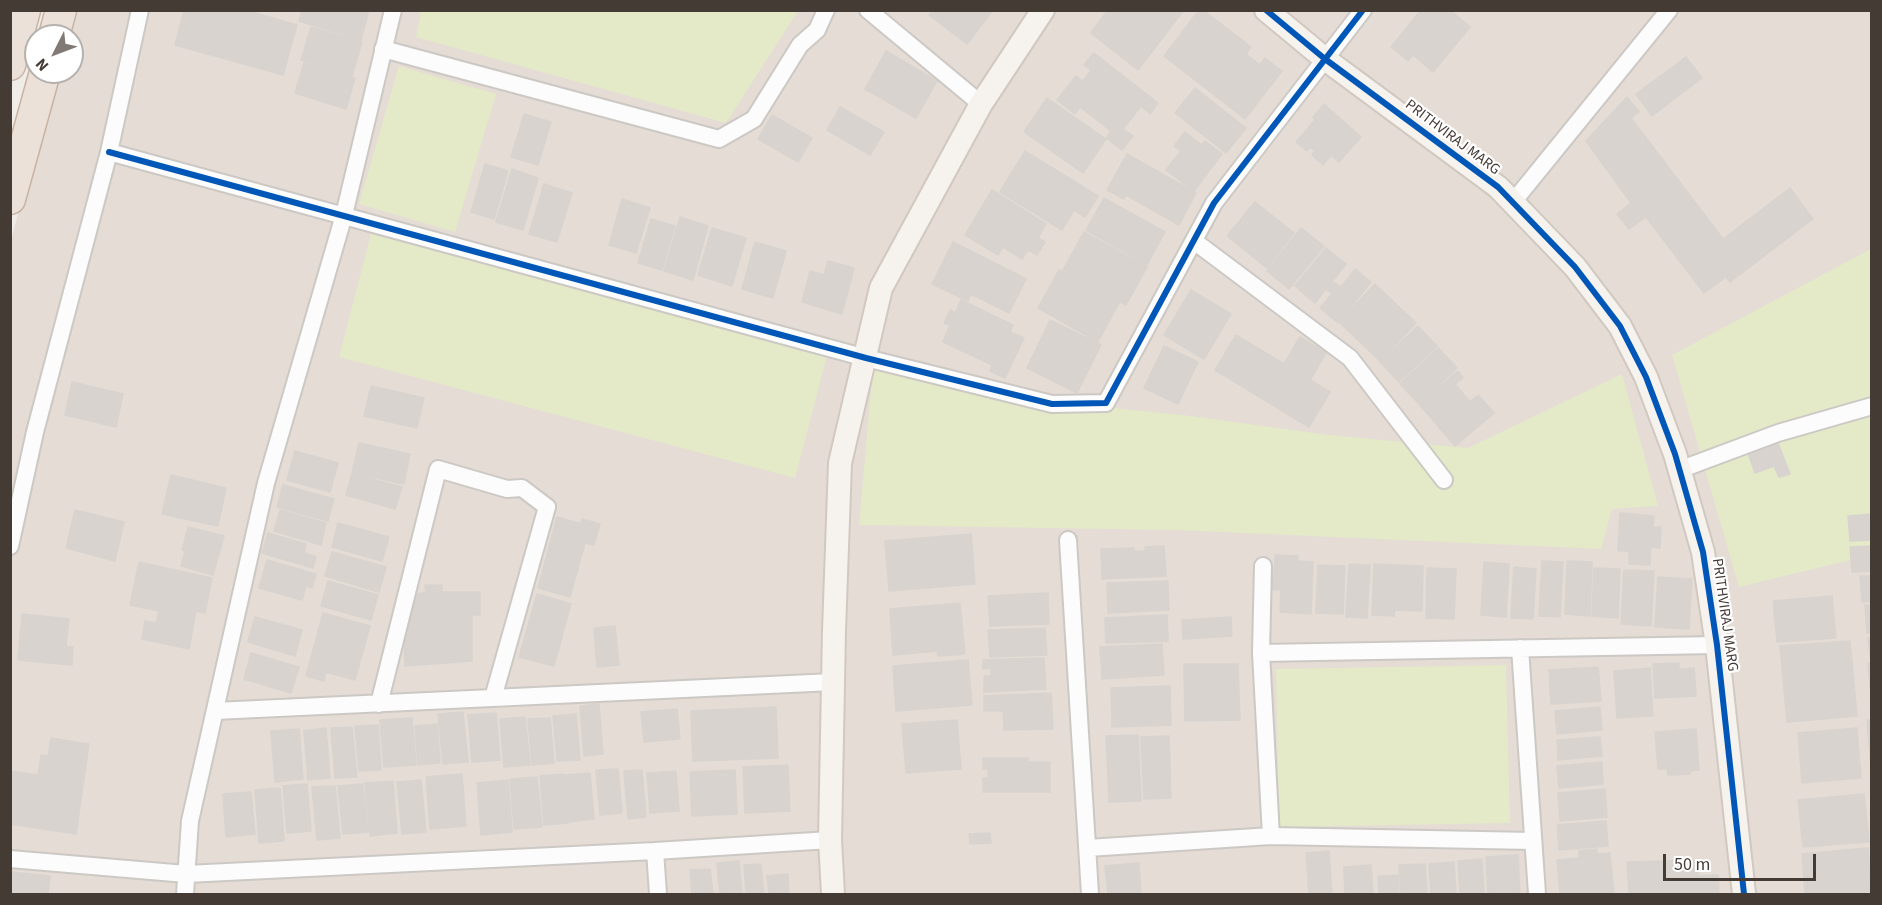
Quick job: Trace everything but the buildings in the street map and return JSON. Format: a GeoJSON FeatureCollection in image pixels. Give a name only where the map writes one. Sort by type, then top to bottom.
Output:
{"type":"FeatureCollection","features":[{"type":"Feature","properties":{"kind":"highway"},"geometry":{"type":"LineString","coordinates":[[10,65],[25,10]]}},
{"type":"Feature","properties":{"kind":"highway"},"geometry":{"type":"LineString","coordinates":[[11,199],[21,124],[39,84]]}},
{"type":"Feature","properties":{"kind":"street"},"geometry":{"type":"LineString","coordinates":[[10,546],[35,432],[109,152],[140,10]]}},
{"type":"Feature","properties":{"kind":"street"},"geometry":{"type":"LineString","coordinates":[[185,894],[190,821],[266,483],[344,215],[393,10]]}},
{"type":"Feature","properties":{"kind":"street"},"geometry":{"type":"LineString","coordinates":[[383,49],[719,139],[754,119],[800,45],[817,30],[826,10]]}},
{"type":"Feature","properties":{"kind":"street"},"geometry":{"type":"LineString","coordinates":[[868,10],[981,104]]}},
{"type":"Feature","properties":{"kind":"street"},"geometry":{"type":"LineString","coordinates":[[833,894],[830,840],[840,463],[881,288],[981,104],[1043,10]]}},
{"type":"Feature","properties":{"kind":"street","name":"PRITHVIRAJ MARG"},"geometry":{"type":"LineString","coordinates":[[1266,10],[1325,58],[1498,188],[1575,267],[1620,326],[1646,377],[1680,470],[1703,552],[1717,645],[1744,894]]}},
{"type":"Feature","properties":{"kind":"street"},"geometry":{"type":"LineString","coordinates":[[109,152],[866,358],[1052,404],[1106,403],[1214,203],[1363,10]]}},
{"type":"Feature","properties":{"kind":"street"},"geometry":{"type":"LineString","coordinates":[[1513,202],[1669,10]]}},
{"type":"Feature","properties":{"kind":"street"},"geometry":{"type":"LineString","coordinates":[[1194,241],[1350,358],[1444,480]]}},
{"type":"Feature","properties":{"kind":"street"},"geometry":{"type":"LineString","coordinates":[[1680,470],[1778,433],[1872,406]]}},
{"type":"Feature","properties":{"kind":"street"},"geometry":{"type":"LineString","coordinates":[[379,704],[438,469],[507,489],[522,489],[547,507],[493,698]]}},
{"type":"Feature","properties":{"kind":"street"},"geometry":{"type":"LineString","coordinates":[[1068,540],[1090,894]]}},
{"type":"Feature","properties":{"kind":"street"},"geometry":{"type":"LineString","coordinates":[[1263,566],[1261,653],[1271,836]]}},
{"type":"Feature","properties":{"kind":"street"},"geometry":{"type":"LineString","coordinates":[[1261,653],[1717,645]]}},
{"type":"Feature","properties":{"kind":"street"},"geometry":{"type":"LineString","coordinates":[[1520,648],[1537,894]]}},
{"type":"Feature","properties":{"kind":"street"},"geometry":{"type":"LineString","coordinates":[[215,711],[833,682]]}},
{"type":"Feature","properties":{"kind":"street"},"geometry":{"type":"LineString","coordinates":[[1088,848],[1271,836],[1533,841]]}},
{"type":"Feature","properties":{"kind":"street"},"geometry":{"type":"LineString","coordinates":[[10,859],[186,874],[830,840]]}},
{"type":"Feature","properties":{"kind":"street"},"geometry":{"type":"LineString","coordinates":[[655,851],[658,894]]}},
{"type":"Feature","properties":{"kind":"shaded area"},"geometry":{"type":"Polygon","coordinates":[[[69,11],[1871,11],[1871,894],[11,894],[11,241],[51,84],[84,84],[84,24],[66,24],[69,11]]]}},
{"type":"Feature","properties":{"kind":"green space"},"geometry":{"type":"Polygon","coordinates":[[[421,10],[798,11],[726,123],[416,37],[421,10]]]}},
{"type":"Feature","properties":{"kind":"green space"},"geometry":{"type":"Polygon","coordinates":[[[399,66],[496,94],[455,232],[359,204],[399,66]]]}},
{"type":"Feature","properties":{"kind":"green space"},"geometry":{"type":"Polygon","coordinates":[[[371,234],[827,356],[795,478],[339,357],[371,234]]]}},
{"type":"Feature","properties":{"kind":"green space"},"geometry":{"type":"Polygon","coordinates":[[[1871,249],[1871,555],[1739,587],[1672,355],[1871,249]]]}},
{"type":"Feature","properties":{"kind":"green space"},"geometry":{"type":"Polygon","coordinates":[[[873,368],[1122,409],[1328,435],[1468,448],[1622,374],[1658,506],[1612,509],[1601,549],[1176,530],[859,525],[873,368]]]}},
{"type":"Feature","properties":{"kind":"green space"},"geometry":{"type":"Polygon","coordinates":[[[1506,665],[1510,823],[1279,827],[1276,669],[1506,665]]]}},
{"type":"Feature","properties":{"kind":"cycle path"},"geometry":{"type":"LineString","coordinates":[[1266,10],[1325,59],[1498,187],[1575,267],[1620,326],[1646,377],[1675,454],[1703,552],[1717,645],[1744,894]]}},
{"type":"Feature","properties":{"kind":"cycle path"},"geometry":{"type":"LineString","coordinates":[[109,152],[866,358],[1052,404],[1106,403],[1214,203],[1363,10]]}}]}
